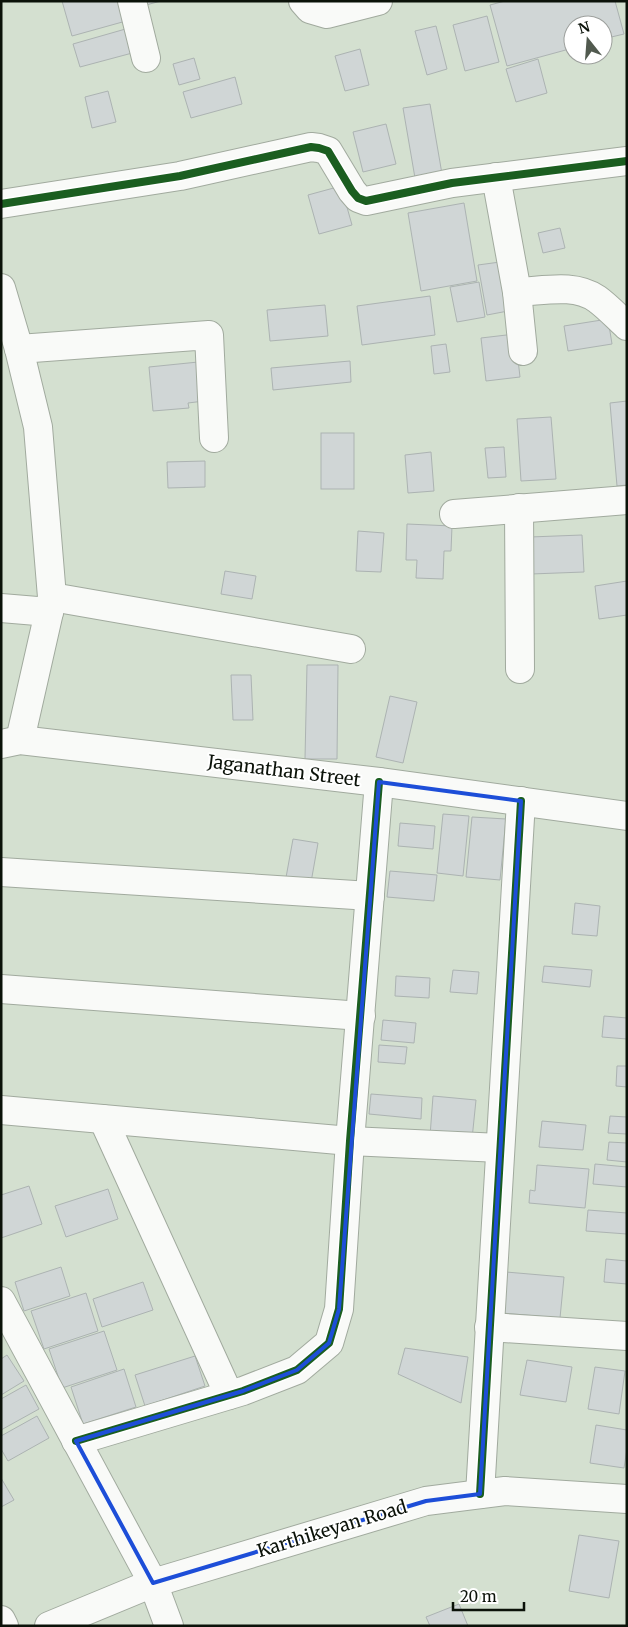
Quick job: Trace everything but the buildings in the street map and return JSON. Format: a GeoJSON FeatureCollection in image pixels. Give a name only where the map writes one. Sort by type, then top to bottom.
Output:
{"type":"FeatureCollection","features":[{"type":"Feature","properties":{"kind":"street"},"geometry":{"type":"LineString","coordinates":[[132,1],[146,58]]}},
{"type":"Feature","properties":{"kind":"street"},"geometry":{"type":"LineString","coordinates":[[303,1],[310,9],[327,14],[378,1]]}},
{"type":"Feature","properties":{"kind":"street"},"geometry":{"type":"LineString","coordinates":[[1,204],[180,176],[311,147],[328,151],[352,191],[358,198],[366,201],[452,183],[627,161]]}},
{"type":"Feature","properties":{"kind":"street"},"geometry":{"type":"LineString","coordinates":[[496,177],[517,292],[523,350]]}},
{"type":"Feature","properties":{"kind":"street"},"geometry":{"type":"LineString","coordinates":[[1,288],[38,427],[50,605],[11,742]]}},
{"type":"Feature","properties":{"kind":"street"},"geometry":{"type":"LineString","coordinates":[[517,292],[569,288],[588,293],[599,300],[627,326]]}},
{"type":"Feature","properties":{"kind":"street"},"geometry":{"type":"LineString","coordinates":[[18,349],[209,335],[214,438]]}},
{"type":"Feature","properties":{"kind":"street"},"geometry":{"type":"LineString","coordinates":[[454,514],[627,500]]}},
{"type":"Feature","properties":{"kind":"street"},"geometry":{"type":"LineString","coordinates":[[519,508],[520,670]]}},
{"type":"Feature","properties":{"kind":"street"},"geometry":{"type":"LineString","coordinates":[[1,608],[50,605],[351,649]]}},
{"type":"Feature","properties":{"kind":"street","name":"Jaganathan Street"},"geometry":{"type":"LineString","coordinates":[[11,742],[379,782],[627,816]]}},
{"type":"Feature","properties":{"kind":"street"},"geometry":{"type":"LineString","coordinates":[[76,1441],[243,1392],[297,1370],[329,1343],[340,1309],[350,1141],[379,782]]}},
{"type":"Feature","properties":{"kind":"street"},"geometry":{"type":"LineString","coordinates":[[480,1494],[521,801]]}},
{"type":"Feature","properties":{"kind":"street"},"geometry":{"type":"LineString","coordinates":[[1,872],[370,896]]}},
{"type":"Feature","properties":{"kind":"street"},"geometry":{"type":"LineString","coordinates":[[1,989],[361,1016]]}},
{"type":"Feature","properties":{"kind":"street"},"geometry":{"type":"LineString","coordinates":[[1,1110],[350,1141],[500,1148]]}},
{"type":"Feature","properties":{"kind":"street"},"geometry":{"type":"LineString","coordinates":[[103,1119],[230,1395]]}},
{"type":"Feature","properties":{"kind":"street"},"geometry":{"type":"LineString","coordinates":[[1,1301],[153,1583],[169,1626]]}},
{"type":"Feature","properties":{"kind":"street"},"geometry":{"type":"LineString","coordinates":[[490,1327],[627,1336]]}},
{"type":"Feature","properties":{"kind":"street","name":"Karthikeyan Road"},"geometry":{"type":"LineString","coordinates":[[49,1626],[153,1583],[426,1501],[505,1491],[627,1499]]}},
{"type":"Feature","properties":{"kind":"street"},"geometry":{"type":"LineString","coordinates":[[1,1620],[4,1626]]}},
{"type":"Feature","properties":{"kind":"highlighted area"},"geometry":{"type":"Polygon","coordinates":[[[379,782],[521,801],[480,1494],[426,1501],[153,1583],[76,1441],[243,1391],[297,1370],[329,1343],[339,1309],[379,782]]]}},
{"type":"Feature","properties":{"kind":"cycle path"},"geometry":{"type":"LineString","coordinates":[[1,204],[180,176],[311,147],[328,151],[352,191],[358,198],[366,201],[452,183],[627,161]]}},
{"type":"Feature","properties":{"kind":"cycle path"},"geometry":{"type":"LineString","coordinates":[[76,1441],[243,1391],[297,1370],[329,1343],[339,1309],[350,1141],[379,782]]}},
{"type":"Feature","properties":{"kind":"cycle path"},"geometry":{"type":"LineString","coordinates":[[480,1494],[521,801]]}}]}
